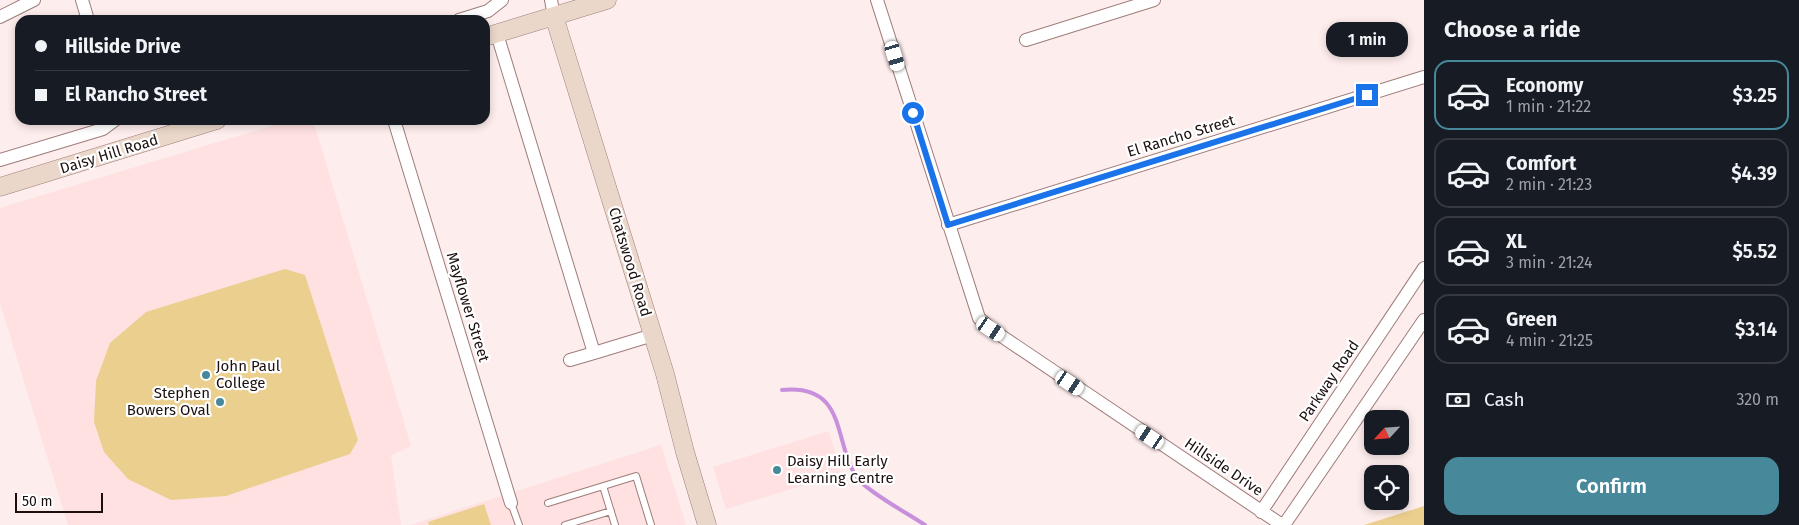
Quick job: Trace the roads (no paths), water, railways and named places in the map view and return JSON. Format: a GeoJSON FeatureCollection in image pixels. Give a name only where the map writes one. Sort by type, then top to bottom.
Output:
{"type":"FeatureCollection","features":[{"type":"Feature","properties":{"kind":"main road"},"geometry":{"type":"LineString","coordinates":[[491,35],[552,8],[595,1]]}},
{"type":"Feature","properties":{"kind":"main road","name":"Chatswood Road"},"geometry":{"type":"LineString","coordinates":[[552,8],[653,335],[707,525]]}},
{"type":"Feature","properties":{"kind":"main road","name":"Daisy Hill Road"},"geometry":{"type":"LineString","coordinates":[[0,187],[202,125]]}},
{"type":"Feature","properties":{"kind":"street"},"geometry":{"type":"LineString","coordinates":[[0,17],[34,0]]}},
{"type":"Feature","properties":{"kind":"street"},"geometry":{"type":"LineString","coordinates":[[82,0],[86,15]]}},
{"type":"Feature","properties":{"kind":"street"},"geometry":{"type":"LineString","coordinates":[[475,15],[488,11],[502,0]]}},
{"type":"Feature","properties":{"kind":"street","name":"Hillside Drive"},"geometry":{"type":"LineString","coordinates":[[877,0],[979,318],[991,329],[1283,525]]}},
{"type":"Feature","properties":{"kind":"street"},"geometry":{"type":"LineString","coordinates":[[1026,40],[1154,0]]}},
{"type":"Feature","properties":{"kind":"street"},"geometry":{"type":"LineString","coordinates":[[491,35],[594,353]]}},
{"type":"Feature","properties":{"kind":"street","name":"El Rancho Street"},"geometry":{"type":"LineString","coordinates":[[948,225],[1424,77]]}},
{"type":"Feature","properties":{"kind":"street"},"geometry":{"type":"LineString","coordinates":[[0,160],[103,129],[108,125]]}},
{"type":"Feature","properties":{"kind":"street","name":"Mayflower Street"},"geometry":{"type":"LineString","coordinates":[[396,125],[511,503]]}},
{"type":"Feature","properties":{"kind":"street","name":"Parkway Road"},"geometry":{"type":"LineString","coordinates":[[1261,512],[1424,268]]}},
{"type":"Feature","properties":{"kind":"street"},"geometry":{"type":"LineString","coordinates":[[1283,525],[1424,320]]}},
{"type":"Feature","properties":{"kind":"street"},"geometry":{"type":"LineString","coordinates":[[570,360],[653,335]]}},
{"type":"Feature","properties":{"kind":"lane"},"geometry":{"type":"LineString","coordinates":[[548,503],[636,476],[651,525]]}},
{"type":"Feature","properties":{"kind":"lane"},"geometry":{"type":"LineString","coordinates":[[603,486],[615,525]]}},
{"type":"Feature","properties":{"kind":"lane"},"geometry":{"type":"LineString","coordinates":[[511,503],[519,525]]}},
{"type":"Feature","properties":{"kind":"lane"},"geometry":{"type":"LineString","coordinates":[[565,525],[611,511]]}},
{"type":"Feature","properties":{"kind":"waterway"},"geometry":{"type":"LineString","coordinates":[[782,390],[804,391],[820,397],[830,408],[852,469],[861,482],[883,499],[925,525]]}},
{"type":"Feature","properties":{"kind":"place","name":"John Paul College"},"geometry":{"type":"Point","coordinates":[206,375]}},
{"type":"Feature","properties":{"kind":"place","name":"Stephen Bowers Oval"},"geometry":{"type":"Point","coordinates":[220,402]}},
{"type":"Feature","properties":{"kind":"place","name":"Daisy Hill Early Learning Centre"},"geometry":{"type":"Point","coordinates":[777,470]}}]}
